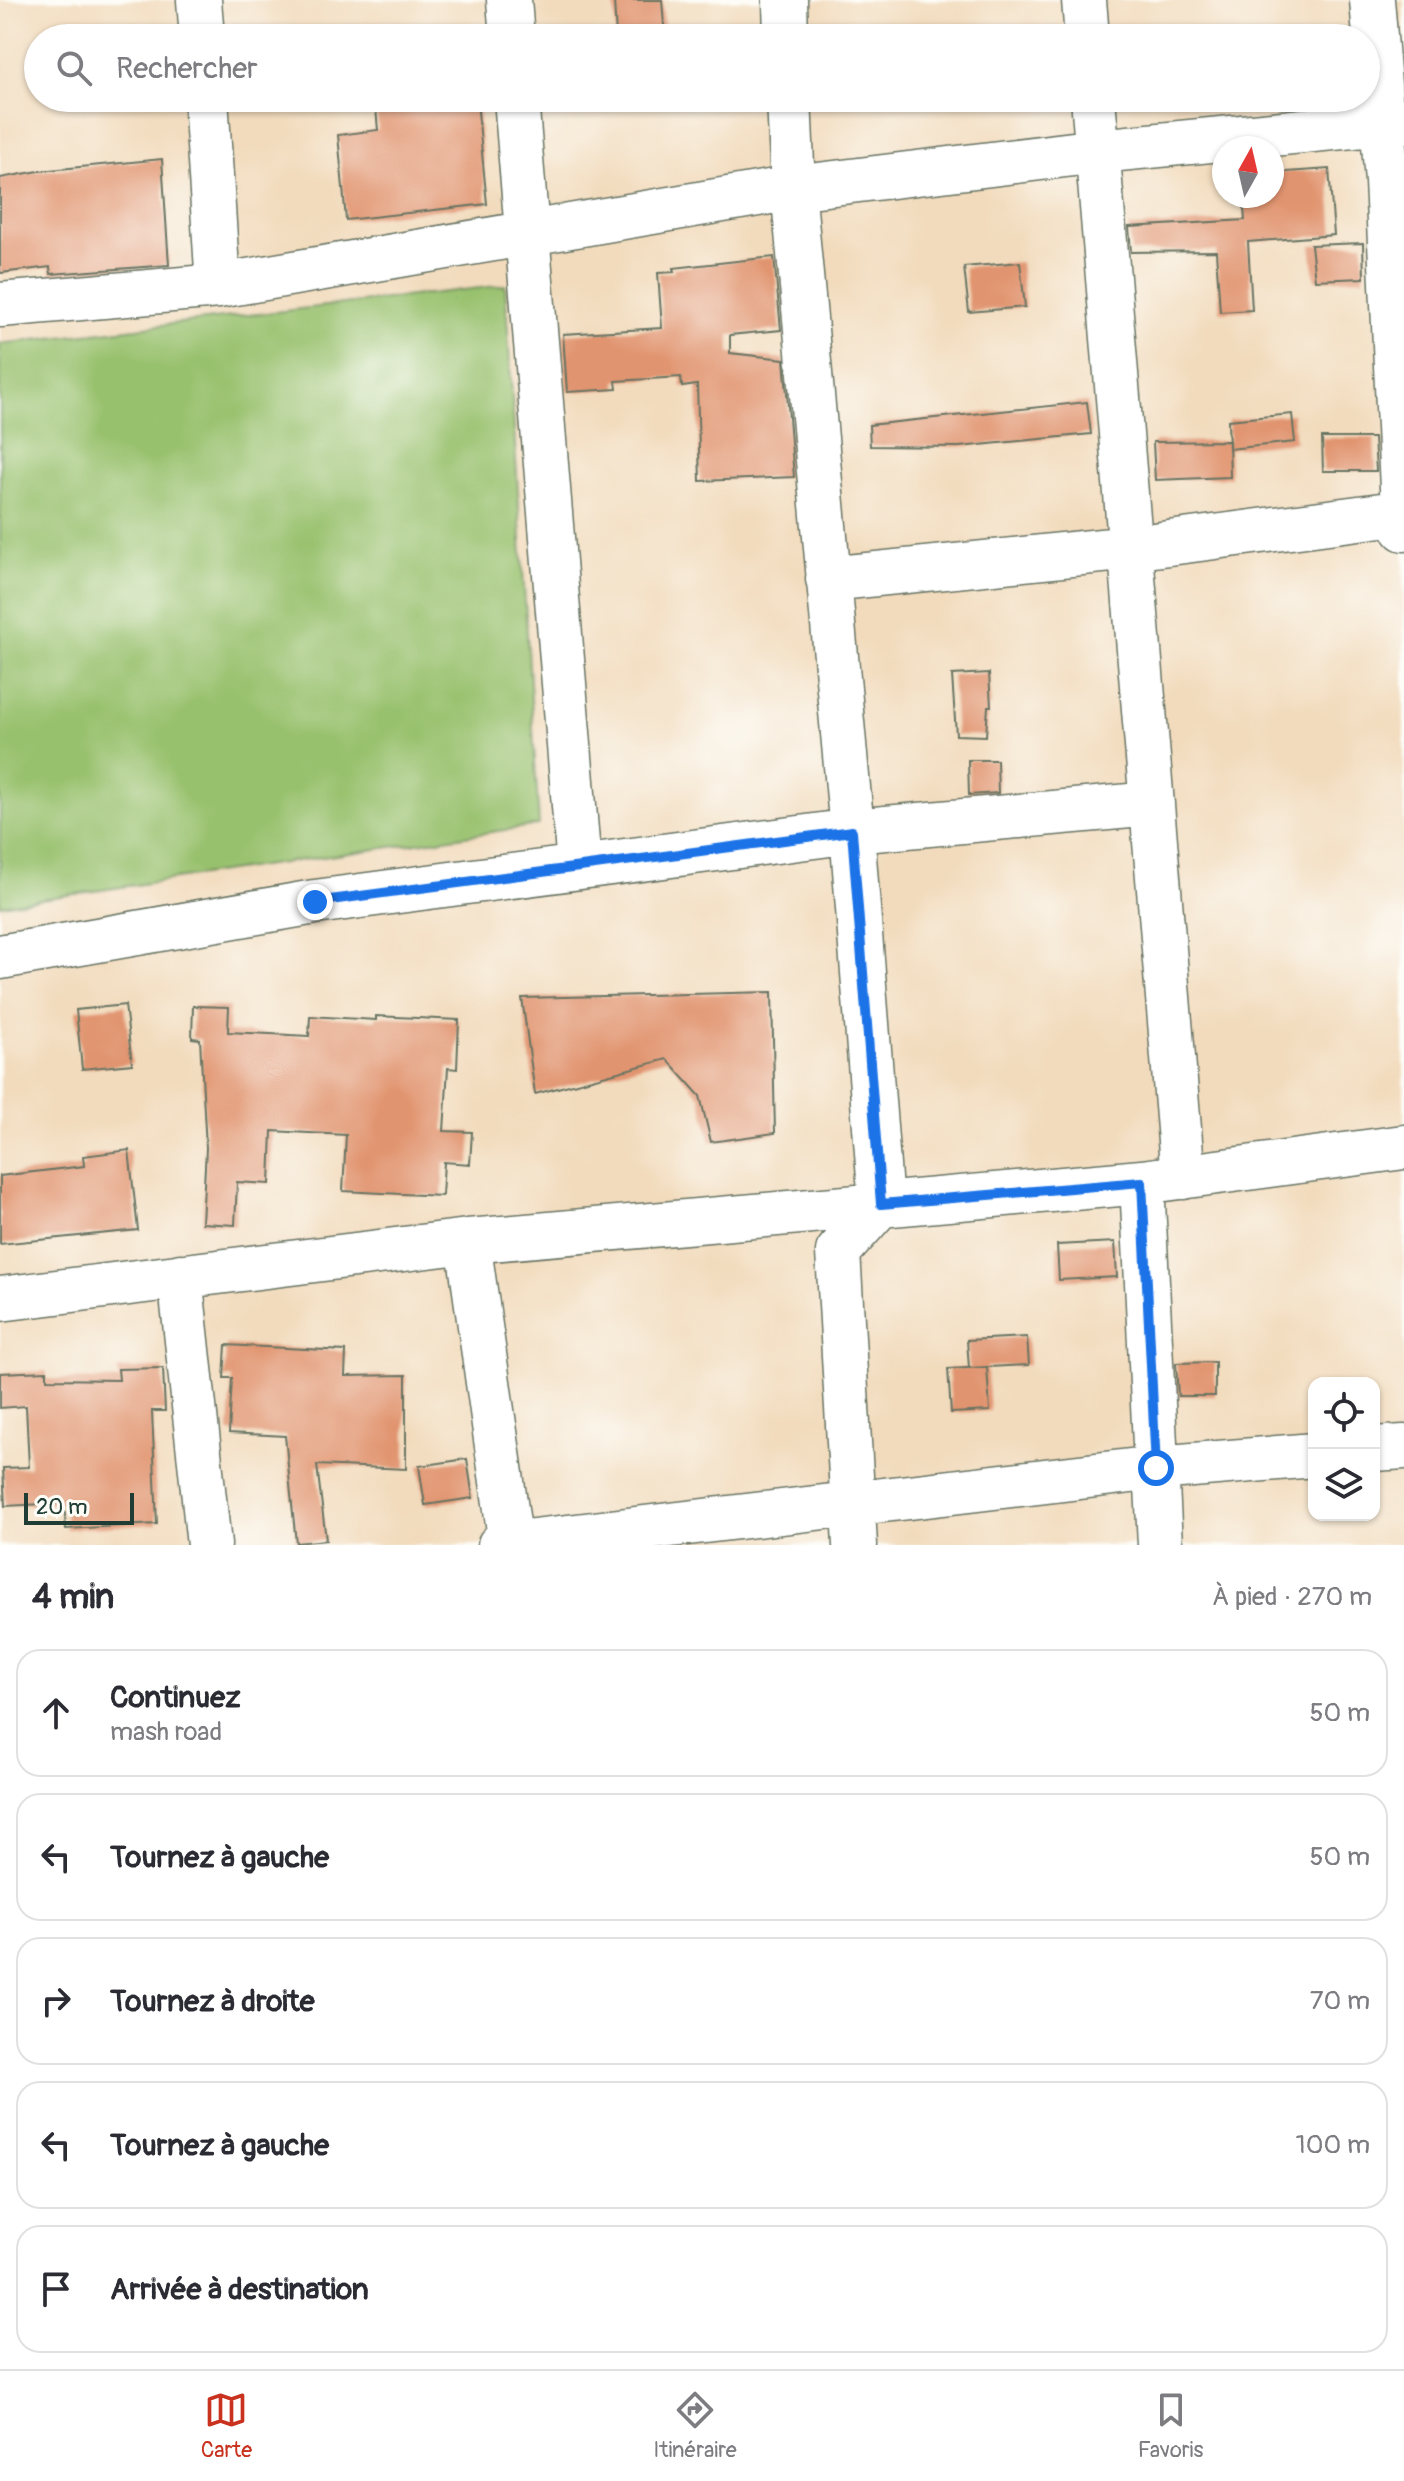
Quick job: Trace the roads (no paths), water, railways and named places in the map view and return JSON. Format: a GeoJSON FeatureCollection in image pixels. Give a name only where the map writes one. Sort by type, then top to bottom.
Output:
{"type":"FeatureCollection","features":[{"type":"Feature","properties":{"kind":"street"},"geometry":{"type":"LineString","coordinates":[[199,0],[201,24]]}},
{"type":"Feature","properties":{"kind":"street"},"geometry":{"type":"LineString","coordinates":[[509,0],[511,24]]}},
{"type":"Feature","properties":{"kind":"street"},"geometry":{"type":"LineString","coordinates":[[785,0],[786,24]]}},
{"type":"Feature","properties":{"kind":"street"},"geometry":{"type":"LineString","coordinates":[[1084,0],[1086,24]]}},
{"type":"Feature","properties":{"kind":"street"},"geometry":{"type":"LineString","coordinates":[[1372,0],[1376,24]]}},
{"type":"Feature","properties":{"kind":"street"},"geometry":{"type":"LineString","coordinates":[[1380,46],[1393,122],[1404,529]]}},
{"type":"Feature","properties":{"kind":"street"},"geometry":{"type":"LineString","coordinates":[[207,112],[218,286]]}},
{"type":"Feature","properties":{"kind":"street"},"geometry":{"type":"LineString","coordinates":[[517,112],[579,867]]}},
{"type":"Feature","properties":{"kind":"street"},"geometry":{"type":"LineString","coordinates":[[790,112],[793,188],[852,831],[881,1204],[838,1252],[854,1524]]}},
{"type":"Feature","properties":{"kind":"street"},"geometry":{"type":"LineString","coordinates":[[1094,112],[1152,804],[1162,1180],[1156,1468],[1160,1545]]}},
{"type":"Feature","properties":{"kind":"street"},"geometry":{"type":"LineString","coordinates":[[0,305],[218,286],[793,188],[1098,151],[1393,122]]}},
{"type":"Feature","properties":{"kind":"street"},"geometry":{"type":"LineString","coordinates":[[828,579],[1131,548],[1404,512]]}},
{"type":"Feature","properties":{"kind":"street"},"geometry":{"type":"LineString","coordinates":[[0,957],[315,902],[852,831],[1152,804]]}},
{"type":"Feature","properties":{"kind":"street"},"geometry":{"type":"LineString","coordinates":[[0,1299],[468,1241],[1162,1180],[1404,1147]]}},
{"type":"Feature","properties":{"kind":"street"},"geometry":{"type":"LineString","coordinates":[[468,1241],[508,1545],[854,1524],[1156,1468],[1308,1455]]}},
{"type":"Feature","properties":{"kind":"street"},"geometry":{"type":"LineString","coordinates":[[180,1276],[209,1545]]}},
{"type":"Feature","properties":{"kind":"street"},"geometry":{"type":"LineString","coordinates":[[1380,1449],[1404,1447]]}}]}
